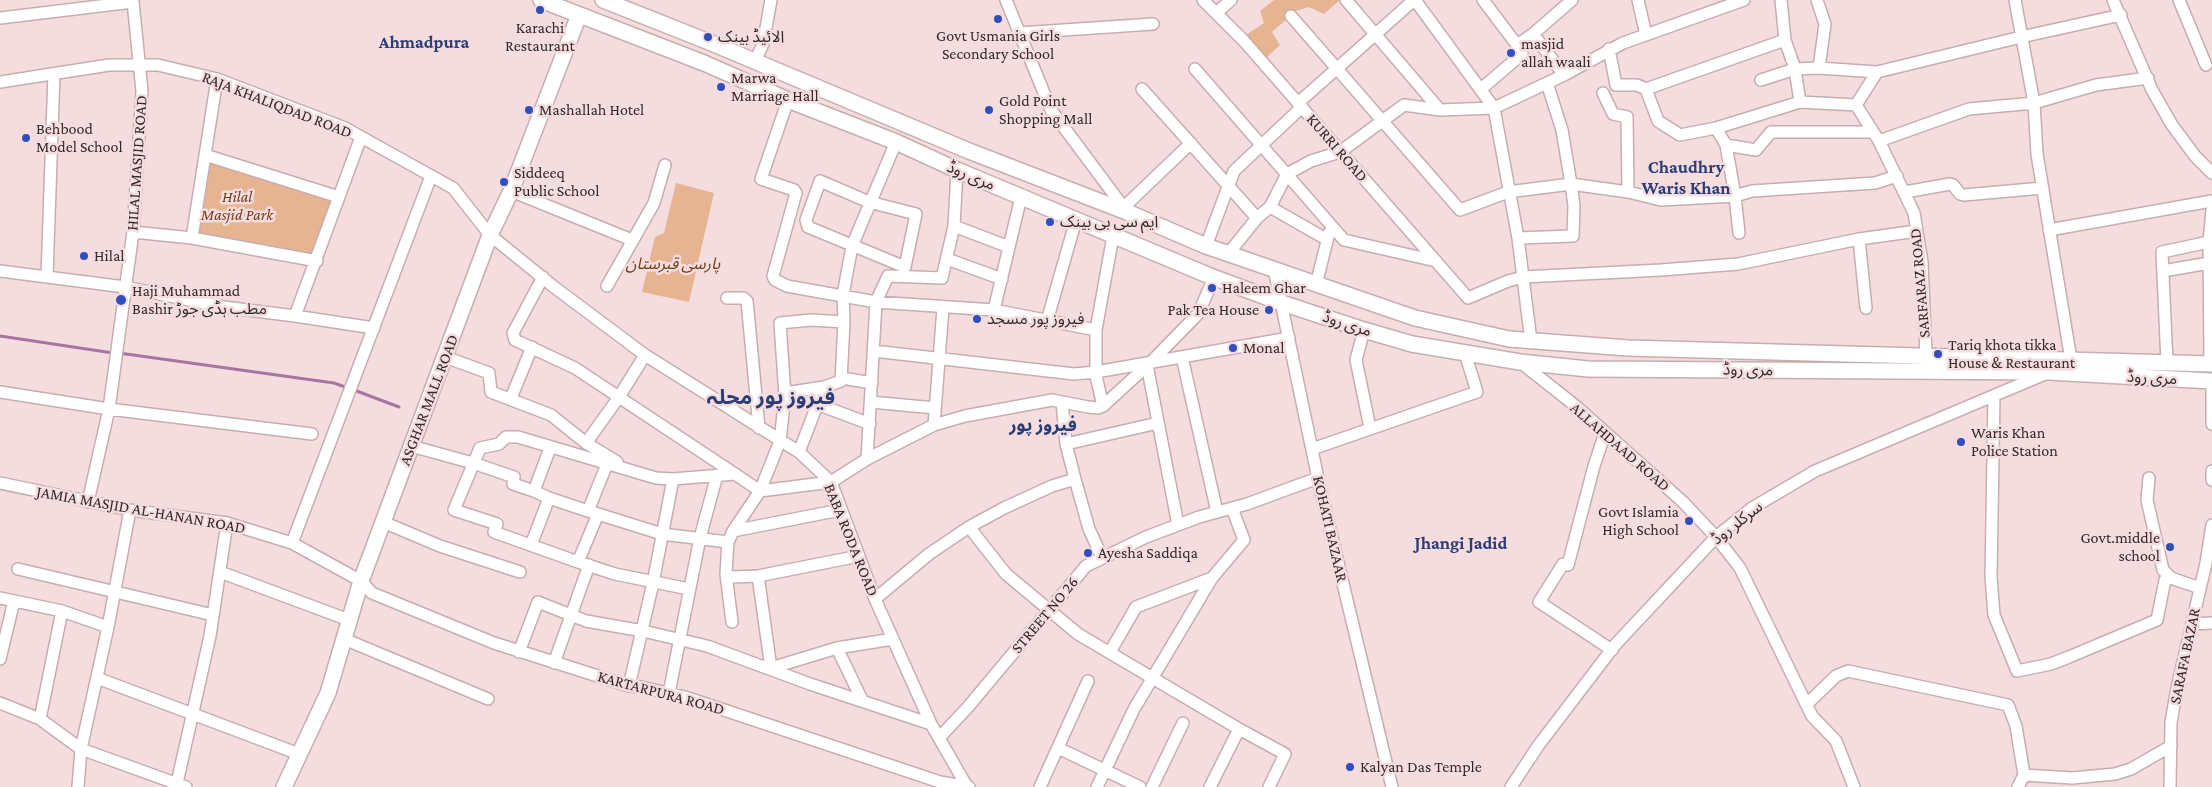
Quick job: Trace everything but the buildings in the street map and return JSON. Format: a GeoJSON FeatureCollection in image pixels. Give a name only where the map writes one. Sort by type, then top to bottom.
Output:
{"type":"FeatureCollection","features":[{"type":"Feature","properties":{"kind":"main road","name":"مری روڈ"},"geometry":{"type":"LineString","coordinates":[[541,0],[704,63],[788,100],[896,142],[957,170],[1214,278],[1282,303],[1412,344],[1520,362],[1588,368],[2049,372],[2212,381]]}},
{"type":"Feature","properties":{"kind":"main road","name":"مری روڈ"},"geometry":{"type":"LineString","coordinates":[[603,0],[755,61],[969,151],[1125,210],[1206,246],[1415,318],[1509,339],[1628,348],[2211,364]]}},
{"type":"Feature","properties":{"kind":"main road","name":"ASGHAR MALL ROAD"},"geometry":{"type":"LineString","coordinates":[[284,787],[328,693],[361,581],[490,235],[510,191],[579,15]]}},
{"type":"Feature","properties":{"kind":"street"},"geometry":{"type":"LineString","coordinates":[[755,61],[762,44],[771,0]]}},
{"type":"Feature","properties":{"kind":"street"},"geometry":{"type":"LineString","coordinates":[[1006,0],[1051,110],[1125,210],[1191,143]]}},
{"type":"Feature","properties":{"kind":"street","name":"KURRI ROAD"},"geometry":{"type":"LineString","coordinates":[[1203,0],[1244,41],[1468,298],[1508,280],[1523,277]]}},
{"type":"Feature","properties":{"kind":"street"},"geometry":{"type":"LineString","coordinates":[[1216,13],[1231,0]]}},
{"type":"Feature","properties":{"kind":"street"},"geometry":{"type":"LineString","coordinates":[[1346,0],[1440,110]]}},
{"type":"Feature","properties":{"kind":"street"},"geometry":{"type":"LineString","coordinates":[[1206,246],[1234,171],[1262,146],[1337,69],[1415,0],[1494,108],[1518,238],[1531,341]]}},
{"type":"Feature","properties":{"kind":"street"},"geometry":{"type":"LineString","coordinates":[[1517,44],[1533,34],[1572,0]]}},
{"type":"Feature","properties":{"kind":"street"},"geometry":{"type":"LineString","coordinates":[[1638,0],[1646,35]]}},
{"type":"Feature","properties":{"kind":"street"},"geometry":{"type":"LineString","coordinates":[[1228,254],[1257,218],[1270,207],[1286,174],[1311,161],[1340,152],[1404,105],[1440,110],[1494,108],[1564,75],[1609,50],[1744,0]]}},
{"type":"Feature","properties":{"kind":"street"},"geometry":{"type":"LineString","coordinates":[[1781,0],[1785,40],[1795,69],[1800,102]]}},
{"type":"Feature","properties":{"kind":"street"},"geometry":{"type":"LineString","coordinates":[[1817,0],[1825,24],[1819,68]]}},
{"type":"Feature","properties":{"kind":"street"},"geometry":{"type":"LineString","coordinates":[[2015,0],[2034,103],[2037,154],[2071,360]]}},
{"type":"Feature","properties":{"kind":"street"},"geometry":{"type":"LineString","coordinates":[[2113,0],[2152,90],[2172,125],[2195,156],[2212,173]]}},
{"type":"Feature","properties":{"kind":"street"},"geometry":{"type":"LineString","coordinates":[[2179,0],[2206,65]]}},
{"type":"Feature","properties":{"kind":"street"},"geometry":{"type":"LineString","coordinates":[[0,18],[132,1]]}},
{"type":"Feature","properties":{"kind":"street","name":"HILAL MASJID ROAD"},"geometry":{"type":"LineString","coordinates":[[88,502],[110,409],[133,232],[142,91],[132,1]]}},
{"type":"Feature","properties":{"kind":"street"},"geometry":{"type":"LineString","coordinates":[[1481,89],[1522,54],[1490,2]]}},
{"type":"Feature","properties":{"kind":"street"},"geometry":{"type":"LineString","coordinates":[[1761,80],[1795,69],[1819,68],[1877,72],[2121,15]]}},
{"type":"Feature","properties":{"kind":"street"},"geometry":{"type":"LineString","coordinates":[[1291,16],[1460,210],[1508,192],[1572,184],[1628,192],[1661,200],[1735,196],[1752,191],[1875,183],[1897,176]]}},
{"type":"Feature","properties":{"kind":"street"},"geometry":{"type":"LineString","coordinates":[[1019,33],[1153,24]]}},
{"type":"Feature","properties":{"kind":"street"},"geometry":{"type":"LineString","coordinates":[[1533,34],[1564,75]]}},
{"type":"Feature","properties":{"kind":"street"},"geometry":{"type":"LineString","coordinates":[[1609,50],[1616,85],[1637,85],[1646,89],[1785,40]]}},
{"type":"Feature","properties":{"kind":"street","name":"RAJA KHALIQDAD ROAD"},"geometry":{"type":"LineString","coordinates":[[0,82],[109,65],[140,64],[158,65],[217,79],[345,128],[453,188],[490,235]]}},
{"type":"Feature","properties":{"kind":"street"},"geometry":{"type":"LineString","coordinates":[[1195,69],[1344,240],[1436,261]]}},
{"type":"Feature","properties":{"kind":"street"},"geometry":{"type":"LineString","coordinates":[[1646,89],[1658,121],[1680,135],[1716,128],[1800,102],[1856,105],[1877,72]]}},
{"type":"Feature","properties":{"kind":"street"},"geometry":{"type":"LineString","coordinates":[[47,276],[54,74]]}},
{"type":"Feature","properties":{"kind":"street"},"geometry":{"type":"LineString","coordinates":[[1726,145],[1756,150],[1771,132],[1875,137],[1969,109],[2034,103],[2096,85],[2148,78]]}},
{"type":"Feature","properties":{"kind":"street"},"geometry":{"type":"LineString","coordinates":[[192,238],[217,79]]}},
{"type":"Feature","properties":{"kind":"street"},"geometry":{"type":"LineString","coordinates":[[1518,238],[1573,236],[1574,205],[1572,184],[1562,130],[1547,83]]}},
{"type":"Feature","properties":{"kind":"street"},"geometry":{"type":"LineString","coordinates":[[1142,89],[1257,218]]}},
{"type":"Feature","properties":{"kind":"street"},"geometry":{"type":"LineString","coordinates":[[1604,93],[1612,114],[1627,117],[1628,192]]}},
{"type":"Feature","properties":{"kind":"street"},"geometry":{"type":"LineString","coordinates":[[788,100],[761,179],[794,190],[796,193],[773,278],[788,286],[876,302],[994,310],[1096,330]]}},
{"type":"Feature","properties":{"kind":"street","name":"SARFARAZ ROAD"},"geometry":{"type":"LineString","coordinates":[[1856,105],[1897,176],[1914,214],[1922,262],[1926,356]]}},
{"type":"Feature","properties":{"kind":"street"},"geometry":{"type":"LineString","coordinates":[[1716,128],[1726,145],[1739,233]]}},
{"type":"Feature","properties":{"kind":"street"},"geometry":{"type":"LineString","coordinates":[[295,316],[317,261],[361,137]]}},
{"type":"Feature","properties":{"kind":"street"},"geometry":{"type":"LineString","coordinates":[[784,393],[824,387],[841,381],[844,322],[843,295],[852,246],[896,142]]}},
{"type":"Feature","properties":{"kind":"street"},"geometry":{"type":"LineString","coordinates":[[205,155],[339,197]]}},
{"type":"Feature","properties":{"kind":"street"},"geometry":{"type":"LineString","coordinates":[[607,286],[654,203],[665,166]]}},
{"type":"Feature","properties":{"kind":"street"},"geometry":{"type":"LineString","coordinates":[[868,459],[876,302],[888,276],[942,278],[954,226],[957,170]]}},
{"type":"Feature","properties":{"kind":"street"},"geometry":{"type":"LineString","coordinates":[[292,543],[431,176]]}},
{"type":"Feature","properties":{"kind":"street"},"geometry":{"type":"LineString","coordinates":[[820,181],[869,202],[916,214],[905,267],[808,227],[806,224],[820,181]]}},
{"type":"Feature","properties":{"kind":"street"},"geometry":{"type":"LineString","coordinates":[[1905,192],[1950,184],[1953,184],[1960,194],[1964,195],[2042,188]]}},
{"type":"Feature","properties":{"kind":"street"},"geometry":{"type":"LineString","coordinates":[[510,191],[632,240]]}},
{"type":"Feature","properties":{"kind":"street"},"geometry":{"type":"LineString","coordinates":[[994,310],[1021,197]]}},
{"type":"Feature","properties":{"kind":"street"},"geometry":{"type":"LineString","coordinates":[[2049,230],[2212,201]]}},
{"type":"Feature","properties":{"kind":"street"},"geometry":{"type":"LineString","coordinates":[[1270,207],[1326,240]]}},
{"type":"Feature","properties":{"kind":"street"},"geometry":{"type":"LineString","coordinates":[[2211,364],[2209,242],[2212,210]]}},
{"type":"Feature","properties":{"kind":"street"},"geometry":{"type":"LineString","coordinates":[[1047,320],[1076,220]]}},
{"type":"Feature","properties":{"kind":"street"},"geometry":{"type":"LineString","coordinates":[[954,226],[1009,247]]}},
{"type":"Feature","properties":{"kind":"street"},"geometry":{"type":"LineString","coordinates":[[1316,285],[1326,240],[1332,226]]}},
{"type":"Feature","properties":{"kind":"street"},"geometry":{"type":"LineString","coordinates":[[1523,277],[1738,264],[1859,238],[1917,231]]}},
{"type":"Feature","properties":{"kind":"street"},"geometry":{"type":"LineString","coordinates":[[133,232],[192,238],[317,261]]}},
{"type":"Feature","properties":{"kind":"street","name":"BABA RODA ROAD"},"geometry":{"type":"LineString","coordinates":[[490,235],[645,355],[799,452],[831,482],[875,599],[931,724],[967,786]]}},
{"type":"Feature","properties":{"kind":"street"},"geometry":{"type":"LineString","coordinates":[[1103,406],[1096,372],[1096,330],[1114,236]]}},
{"type":"Feature","properties":{"kind":"street"},"geometry":{"type":"LineString","coordinates":[[1859,238],[1866,308]]}},
{"type":"Feature","properties":{"kind":"street"},"geometry":{"type":"LineString","coordinates":[[2167,363],[2162,252],[2209,242]]}},
{"type":"Feature","properties":{"kind":"street"},"geometry":{"type":"LineString","coordinates":[[947,259],[1002,279]]}},
{"type":"Feature","properties":{"kind":"street"},"geometry":{"type":"LineString","coordinates":[[2163,271],[2209,263]]}},
{"type":"Feature","properties":{"kind":"street","name":"KOHATI BAZAAR"},"geometry":{"type":"LineString","coordinates":[[1274,269],[1318,478],[1392,787]]}},
{"type":"Feature","properties":{"kind":"street"},"geometry":{"type":"LineString","coordinates":[[0,271],[47,276],[125,288],[224,307],[374,328]]}},
{"type":"Feature","properties":{"kind":"street"},"geometry":{"type":"LineString","coordinates":[[543,277],[513,337],[575,368],[760,491],[831,482],[868,459],[934,425],[965,416],[1052,400],[1088,407],[1098,408],[1103,406],[1149,364],[1198,314],[1214,278]]}},
{"type":"Feature","properties":{"kind":"street"},"geometry":{"type":"LineString","coordinates":[[727,298],[743,298],[747,302],[760,428]]}},
{"type":"Feature","properties":{"kind":"street"},"geometry":{"type":"LineString","coordinates":[[934,425],[943,308]]}},
{"type":"Feature","properties":{"kind":"street"},"geometry":{"type":"LineString","coordinates":[[732,622],[726,574],[728,542],[733,530],[760,491],[780,441],[784,393],[780,323],[811,320],[844,322]]}},
{"type":"Feature","properties":{"kind":"street"},"geometry":{"type":"LineString","coordinates":[[1364,330],[1356,360],[1370,428]]}},
{"type":"Feature","properties":{"kind":"street"},"geometry":{"type":"LineString","coordinates":[[874,351],[1074,374],[1149,364],[1289,338]]}},
{"type":"Feature","properties":{"kind":"street"},"geometry":{"type":"LineString","coordinates":[[511,398],[532,347]]}},
{"type":"Feature","properties":{"kind":"street"},"geometry":{"type":"LineString","coordinates":[[1312,449],[1476,392],[1465,352]]}},
{"type":"Feature","properties":{"kind":"street"},"geometry":{"type":"LineString","coordinates":[[586,443],[645,355]]}},
{"type":"Feature","properties":{"kind":"street"},"geometry":{"type":"LineString","coordinates":[[445,357],[490,373],[491,392],[511,398],[551,415],[586,443],[631,471]]}},
{"type":"Feature","properties":{"kind":"street"},"geometry":{"type":"LineString","coordinates":[[1182,357],[1217,512]]}},
{"type":"Feature","properties":{"kind":"street","name":"ALLAHDAAD ROAD"},"geometry":{"type":"LineString","coordinates":[[1520,362],[1605,432],[1683,502],[1716,537],[1740,568],[1816,722],[1836,741],[1854,787]]}},
{"type":"Feature","properties":{"kind":"street"},"geometry":{"type":"LineString","coordinates":[[1149,364],[1158,423],[1178,525]]}},
{"type":"Feature","properties":{"kind":"street","name":"سرکلر روڈ"},"geometry":{"type":"LineString","coordinates":[[1511,787],[1538,746],[1612,650],[1716,537],[1752,508],[1815,472],[2049,372]]}},
{"type":"Feature","properties":{"kind":"street"},"geometry":{"type":"LineString","coordinates":[[842,378],[872,383]]}},
{"type":"Feature","properties":{"kind":"street"},"geometry":{"type":"LineString","coordinates":[[2212,381],[2212,424]]}},
{"type":"Feature","properties":{"kind":"street"},"geometry":{"type":"LineString","coordinates":[[799,452],[824,387]]}},
{"type":"Feature","properties":{"kind":"street"},"geometry":{"type":"LineString","coordinates":[[0,392],[110,409],[312,434]]}},
{"type":"Feature","properties":{"kind":"street"},"geometry":{"type":"LineString","coordinates":[[1994,396],[1993,510],[1990,520],[1994,615],[2017,671],[2051,664],[2158,620],[2165,580],[2171,578]]}},
{"type":"Feature","properties":{"kind":"street"},"geometry":{"type":"LineString","coordinates":[[871,402],[935,408]]}},
{"type":"Feature","properties":{"kind":"street"},"geometry":{"type":"LineString","coordinates":[[1062,402],[1066,444],[1075,479],[1089,529],[1102,556]]}},
{"type":"Feature","properties":{"kind":"street"},"geometry":{"type":"LineString","coordinates":[[817,404],[870,424]]}},
{"type":"Feature","properties":{"kind":"street"},"geometry":{"type":"LineString","coordinates":[[1066,444],[1158,423]]}},
{"type":"Feature","properties":{"kind":"street"},"geometry":{"type":"LineString","coordinates":[[1605,432],[1566,564],[1539,602],[1612,650]]}},
{"type":"Feature","properties":{"kind":"street"},"geometry":{"type":"LineString","coordinates":[[690,589],[615,574],[494,532],[497,524],[454,510],[480,448],[499,444],[506,437],[518,437],[656,478],[673,479],[735,474]]}},
{"type":"Feature","properties":{"kind":"street"},"geometry":{"type":"LineString","coordinates":[[411,446],[473,463],[514,477],[513,484],[549,498],[662,534],[728,542]]}},
{"type":"Feature","properties":{"kind":"street"},"geometry":{"type":"LineString","coordinates":[[534,491],[550,448]]}},
{"type":"Feature","properties":{"kind":"street"},"geometry":{"type":"LineString","coordinates":[[554,663],[571,615],[593,512],[607,464]]}},
{"type":"Feature","properties":{"kind":"street"},"geometry":{"type":"LineString","coordinates":[[2212,471],[2212,480]]}},
{"type":"Feature","properties":{"kind":"street"},"geometry":{"type":"LineString","coordinates":[[669,693],[700,538],[717,475]]}},
{"type":"Feature","properties":{"kind":"street","name":"STREET NO 26"},"geometry":{"type":"LineString","coordinates":[[939,738],[968,707],[1086,566],[1102,556],[1178,525],[1318,478]]}},
{"type":"Feature","properties":{"kind":"street"},"geometry":{"type":"LineString","coordinates":[[2149,478],[2147,500],[2163,570],[2171,578],[2200,588]]}},
{"type":"Feature","properties":{"kind":"street"},"geometry":{"type":"LineString","coordinates":[[629,686],[643,631],[673,479]]}},
{"type":"Feature","properties":{"kind":"street"},"geometry":{"type":"LineString","coordinates":[[875,599],[929,554],[969,527],[1004,508],[1052,486],[1075,479]]}},
{"type":"Feature","properties":{"kind":"street","name":"JAMIA MASJID AL-HANAN ROAD"},"geometry":{"type":"LineString","coordinates":[[0,483],[130,510],[227,523],[292,543],[361,581]]}},
{"type":"Feature","properties":{"kind":"street"},"geometry":{"type":"LineString","coordinates":[[530,545],[549,498]]}},
{"type":"Feature","properties":{"kind":"street"},"geometry":{"type":"LineString","coordinates":[[1097,787],[1134,709],[1152,678],[1212,578],[1244,540],[1232,508]]}},
{"type":"Feature","properties":{"kind":"street"},"geometry":{"type":"LineString","coordinates":[[78,787],[81,749],[115,593],[130,510]]}},
{"type":"Feature","properties":{"kind":"street"},"geometry":{"type":"LineString","coordinates":[[733,530],[840,510]]}},
{"type":"Feature","properties":{"kind":"street"},"geometry":{"type":"LineString","coordinates":[[383,522],[440,546],[520,572]]}},
{"type":"Feature","properties":{"kind":"street"},"geometry":{"type":"LineString","coordinates":[[0,704],[40,719],[81,749],[182,785],[213,615],[227,523]]}},
{"type":"Feature","properties":{"kind":"street","name":"SARAFA BAZAR"},"geometry":{"type":"LineString","coordinates":[[2170,787],[2171,722],[2212,525]]}},
{"type":"Feature","properties":{"kind":"street"},"geometry":{"type":"LineString","coordinates":[[969,527],[1006,574],[1078,634],[1285,754],[1269,787]]}},
{"type":"Feature","properties":{"kind":"street"},"geometry":{"type":"LineString","coordinates":[[726,574],[732,577],[758,576],[859,556]]}},
{"type":"Feature","properties":{"kind":"street"},"geometry":{"type":"LineString","coordinates":[[18,570],[213,615]]}},
{"type":"Feature","properties":{"kind":"street"},"geometry":{"type":"LineString","coordinates":[[220,572],[349,620]]}},
{"type":"Feature","properties":{"kind":"street"},"geometry":{"type":"LineString","coordinates":[[758,576],[771,668]]}},
{"type":"Feature","properties":{"kind":"street"},"geometry":{"type":"LineString","coordinates":[[1110,652],[1136,607],[1212,578]]}},
{"type":"Feature","properties":{"kind":"street","name":"KARTARPURA ROAD"},"geometry":{"type":"LineString","coordinates":[[361,581],[372,593],[519,652],[629,686],[669,693],[741,715],[940,782],[967,786]]}},
{"type":"Feature","properties":{"kind":"street"},"geometry":{"type":"LineString","coordinates":[[0,598],[62,612],[108,627]]}},
{"type":"Feature","properties":{"kind":"street"},"geometry":{"type":"LineString","coordinates":[[0,659],[14,601]]}},
{"type":"Feature","properties":{"kind":"street"},"geometry":{"type":"LineString","coordinates":[[519,652],[538,602],[586,621],[643,631],[707,646],[771,668],[810,684],[931,724]]}},
{"type":"Feature","properties":{"kind":"street"},"geometry":{"type":"LineString","coordinates":[[40,719],[62,612]]}},
{"type":"Feature","properties":{"kind":"street"},"geometry":{"type":"LineString","coordinates":[[2192,624],[2212,623]]}},
{"type":"Feature","properties":{"kind":"street"},"geometry":{"type":"LineString","coordinates":[[344,639],[488,699]]}},
{"type":"Feature","properties":{"kind":"street"},"geometry":{"type":"LineString","coordinates":[[771,668],[837,648],[893,639]]}},
{"type":"Feature","properties":{"kind":"street"},"geometry":{"type":"LineString","coordinates":[[837,648],[862,700]]}},
{"type":"Feature","properties":{"kind":"street"},"geometry":{"type":"LineString","coordinates":[[1807,704],[1836,676],[1848,671],[2008,705],[2016,726],[2024,775],[2018,787]]}},
{"type":"Feature","properties":{"kind":"street"},"geometry":{"type":"LineString","coordinates":[[97,678],[299,754]]}},
{"type":"Feature","properties":{"kind":"street"},"geometry":{"type":"LineString","coordinates":[[1040,787],[1088,681]]}},
{"type":"Feature","properties":{"kind":"street"},"geometry":{"type":"LineString","coordinates":[[1152,787],[1183,723]]}},
{"type":"Feature","properties":{"kind":"street"},"geometry":{"type":"LineString","coordinates":[[1210,787],[1239,729]]}},
{"type":"Feature","properties":{"kind":"street"},"geometry":{"type":"LineString","coordinates":[[2024,775],[2072,778],[2115,774],[2131,769],[2171,746]]}},
{"type":"Feature","properties":{"kind":"street"},"geometry":{"type":"LineString","coordinates":[[1058,748],[1140,787]]}},
{"type":"Feature","properties":{"kind":"green space"},"geometry":{"type":"Polygon","coordinates":[[[1274,0],[1340,0],[1324,14],[1309,7],[1296,11],[1272,32],[1280,45],[1266,58],[1246,35],[1264,23],[1260,11],[1274,0]]]}},
{"type":"Feature","properties":{"kind":"green space","name":"Hilal Masjid Park"},"geometry":{"type":"Polygon","coordinates":[[[205,155],[339,197],[317,261],[192,238],[205,155]]]}},
{"type":"Feature","properties":{"kind":"green space","name":"پارسی قبرستان"},"geometry":{"type":"Polygon","coordinates":[[[676,183],[714,193],[689,302],[642,292],[655,237],[664,233],[676,183]]]}},
{"type":"Feature","properties":{"kind":"waterway"},"geometry":{"type":"LineString","coordinates":[[0,336],[113,353]]}},
{"type":"Feature","properties":{"kind":"waterway"},"geometry":{"type":"LineString","coordinates":[[119,353],[334,383],[348,388]]}},
{"type":"Feature","properties":{"kind":"waterway"},"geometry":{"type":"LineString","coordinates":[[354,390],[399,407]]}},
{"type":"Feature","properties":{"kind":"place","name":"Karachi Restaurant"},"geometry":{"type":"Point","coordinates":[540,10]}},
{"type":"Feature","properties":{"kind":"place","name":"Govt Usmania Girls Secondary School"},"geometry":{"type":"Point","coordinates":[998,19]}},
{"type":"Feature","properties":{"kind":"place","name":"الائیڈ بینک"},"geometry":{"type":"Point","coordinates":[708,37]}},
{"type":"Feature","properties":{"kind":"place","name":"masjid allah waali"},"geometry":{"type":"Point","coordinates":[1511,53]}},
{"type":"Feature","properties":{"kind":"place","name":"Marwa Marriage Hall"},"geometry":{"type":"Point","coordinates":[721,87]}},
{"type":"Feature","properties":{"kind":"place","name":"Mashallah Hotel"},"geometry":{"type":"Point","coordinates":[529,110]}},
{"type":"Feature","properties":{"kind":"place","name":"Gold Point Shopping Mall"},"geometry":{"type":"Point","coordinates":[989,110]}},
{"type":"Feature","properties":{"kind":"place","name":"Behbood Model School"},"geometry":{"type":"Point","coordinates":[26,138]}},
{"type":"Feature","properties":{"kind":"place","name":"Siddeeq Public School"},"geometry":{"type":"Point","coordinates":[504,182]}},
{"type":"Feature","properties":{"kind":"place","name":"ایم سی بی بینک"},"geometry":{"type":"Point","coordinates":[1050,222]}},
{"type":"Feature","properties":{"kind":"place","name":"Hilal"},"geometry":{"type":"Point","coordinates":[84,256]}},
{"type":"Feature","properties":{"kind":"place","name":"Haleem Ghar"},"geometry":{"type":"Point","coordinates":[1212,288]}},
{"type":"Feature","properties":{"kind":"place","name":"Haji Muhammad Bashir مطب ہڈی جوڑ"},"geometry":{"type":"Point","coordinates":[121,300]}},
{"type":"Feature","properties":{"kind":"place","name":"Pak Tea House"},"geometry":{"type":"Point","coordinates":[1269,310]}},
{"type":"Feature","properties":{"kind":"place","name":"فیروز پور مسجد"},"geometry":{"type":"Point","coordinates":[977,319]}},
{"type":"Feature","properties":{"kind":"place","name":"Monal"},"geometry":{"type":"Point","coordinates":[1233,348]}},
{"type":"Feature","properties":{"kind":"place","name":"Tariq khota tikka House & Restaurant"},"geometry":{"type":"Point","coordinates":[1938,354]}},
{"type":"Feature","properties":{"kind":"place","name":"Waris Khan Police Station"},"geometry":{"type":"Point","coordinates":[1961,442]}},
{"type":"Feature","properties":{"kind":"place","name":"Govt Islamia High School"},"geometry":{"type":"Point","coordinates":[1689,521]}},
{"type":"Feature","properties":{"kind":"place","name":"Govt.middle school"},"geometry":{"type":"Point","coordinates":[2170,547]}},
{"type":"Feature","properties":{"kind":"place","name":"Ayesha Saddiqa"},"geometry":{"type":"Point","coordinates":[1088,553]}},
{"type":"Feature","properties":{"kind":"place","name":"Kalyan Das Temple"},"geometry":{"type":"Point","coordinates":[1350,767]}},
{"type":"Feature","properties":{"kind":"district","name":"Ahmadpura"},"geometry":{"type":"Point","coordinates":[424,42]}},
{"type":"Feature","properties":{"kind":"district","name":"Chaudhry Waris Khan"},"geometry":{"type":"Point","coordinates":[1686,177]}},
{"type":"Feature","properties":{"kind":"district","name":"فیروز پور محلہ"},"geometry":{"type":"Point","coordinates":[771,398]}},
{"type":"Feature","properties":{"kind":"district","name":"فیروز پور"},"geometry":{"type":"Point","coordinates":[1043,425]}},
{"type":"Feature","properties":{"kind":"district","name":"Jhangi Jadid"},"geometry":{"type":"Point","coordinates":[1461,543]}}]}
